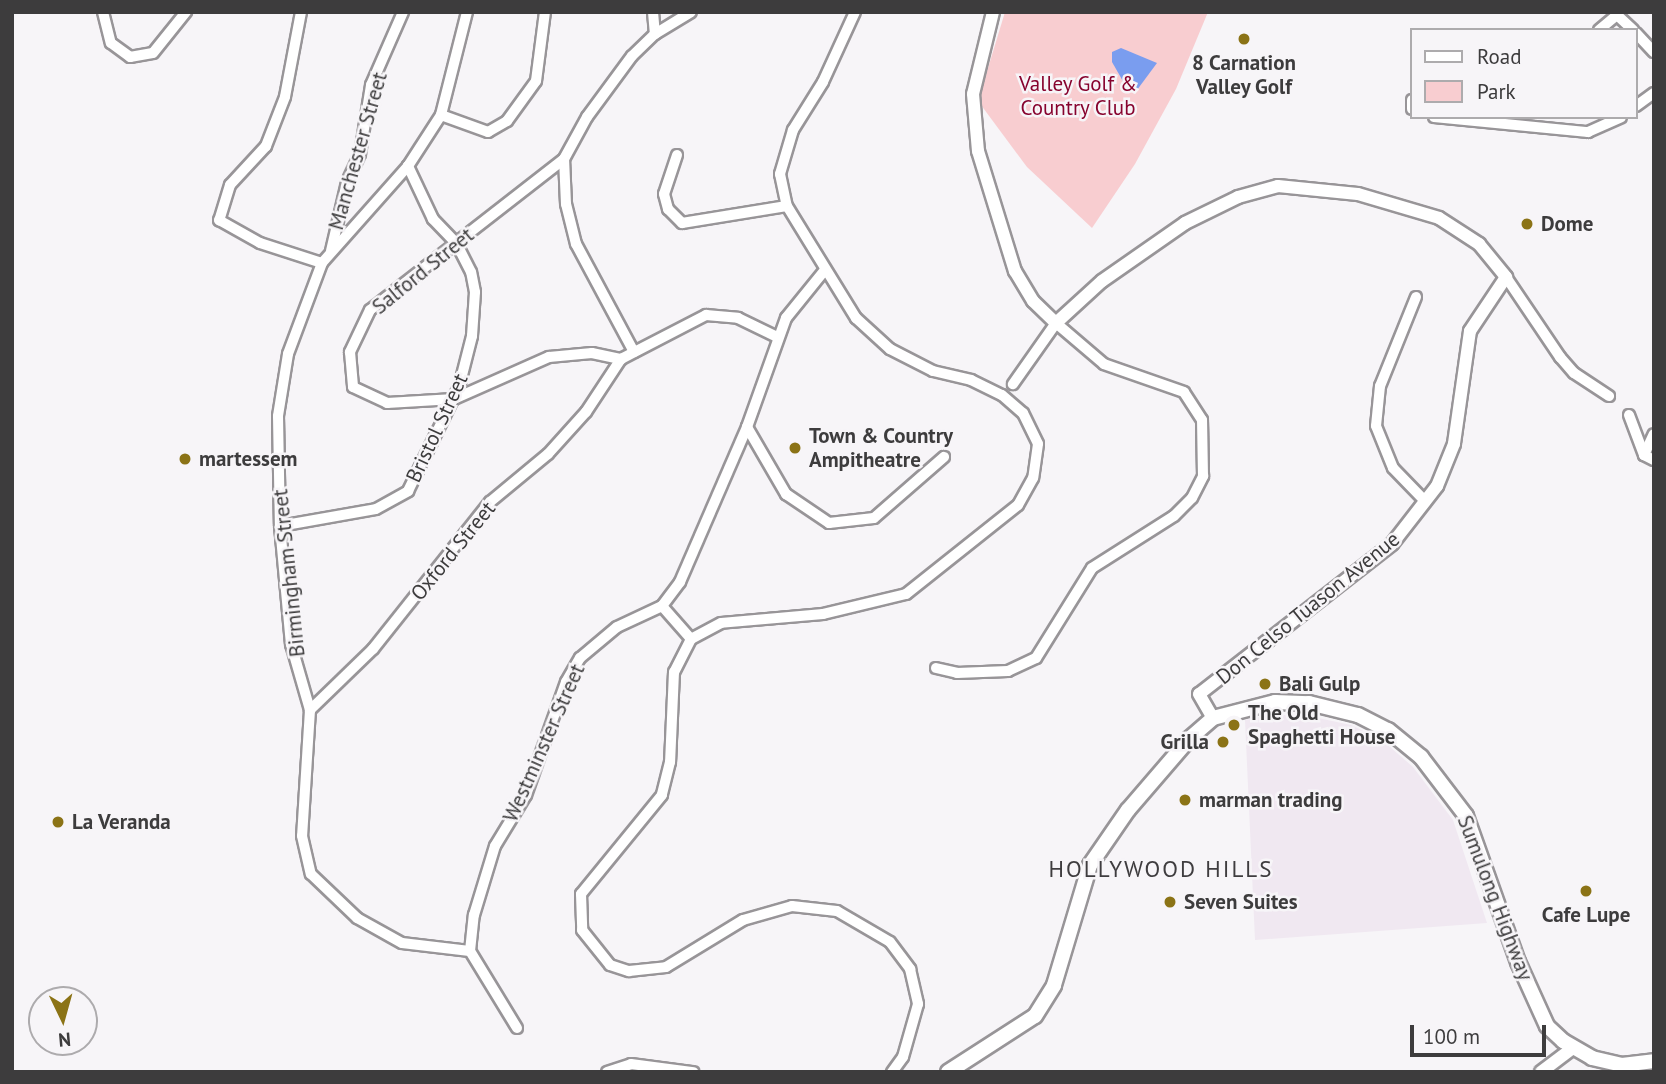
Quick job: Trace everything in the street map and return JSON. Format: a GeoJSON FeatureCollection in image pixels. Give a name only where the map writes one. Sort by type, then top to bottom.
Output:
{"type":"FeatureCollection","features":[{"type":"Feature","properties":{"kind":"main road","name":"Sumulong Highway"},"geometry":{"type":"LineString","coordinates":[[1213,718],[1275,702],[1333,707],[1388,730],[1421,757],[1466,816],[1537,1009],[1547,1026],[1573,1048],[1622,1068],[1654,1061]]}},
{"type":"Feature","properties":{"kind":"main road"},"geometry":{"type":"LineString","coordinates":[[948,1072],[1035,1016],[1054,985],[1090,865],[1135,802],[1213,718]]}},
{"type":"Feature","properties":{"kind":"street"},"geometry":{"type":"LineString","coordinates":[[103,12],[111,43],[130,57],[153,53],[186,12]]}},
{"type":"Feature","properties":{"kind":"street"},"geometry":{"type":"LineString","coordinates":[[301,12],[285,97],[266,146],[230,185],[219,220],[260,243],[323,263]]}},
{"type":"Feature","properties":{"kind":"street","name":"Manchester Street"},"geometry":{"type":"LineString","coordinates":[[331,252],[347,182],[360,154],[371,85],[403,12]]}},
{"type":"Feature","properties":{"kind":"street","name":"Birmingham Street"},"geometry":{"type":"LineString","coordinates":[[467,12],[441,116],[408,166],[323,263],[288,354],[278,416],[280,526],[291,643],[310,710],[302,836],[311,874],[357,918],[402,943],[470,951]]}},
{"type":"Feature","properties":{"kind":"street"},"geometry":{"type":"LineString","coordinates":[[441,116],[488,132],[507,121],[536,81],[545,12]]}},
{"type":"Feature","properties":{"kind":"street"},"geometry":{"type":"LineString","coordinates":[[653,12],[655,34]]}},
{"type":"Feature","properties":{"kind":"street"},"geometry":{"type":"LineString","coordinates":[[634,352],[576,244],[566,204],[564,159],[609,84],[655,34],[691,12]]}},
{"type":"Feature","properties":{"kind":"street"},"geometry":{"type":"LineString","coordinates":[[855,12],[823,82],[793,130],[780,174],[787,206],[824,271],[856,318],[890,349],[933,371],[981,385],[1023,413],[1038,444],[1033,478],[1018,505],[959,556],[906,594],[823,614],[721,623],[691,639],[674,672],[670,762],[662,795],[581,894],[582,930],[610,965],[629,971],[666,967],[743,920],[792,906],[837,911],[890,942],[910,969],[918,1004],[915,1022],[903,1057],[892,1072]]}},
{"type":"Feature","properties":{"kind":"street"},"geometry":{"type":"LineString","coordinates":[[936,668],[957,673],[1008,671],[1036,658],[1052,639],[1076,589],[1092,568],[1174,516],[1192,498],[1203,476],[1202,420],[1184,392],[1104,364],[1033,301],[1015,271],[978,152],[973,94],[993,12]]}},
{"type":"Feature","properties":{"kind":"street"},"geometry":{"type":"LineString","coordinates":[[1602,28],[1617,15],[1633,28]]}},
{"type":"Feature","properties":{"kind":"street"},"geometry":{"type":"LineString","coordinates":[[1642,35],[1654,52]]}},
{"type":"Feature","properties":{"kind":"street"},"geometry":{"type":"LineString","coordinates":[[1638,105],[1654,93]]}},
{"type":"Feature","properties":{"kind":"street"},"geometry":{"type":"LineString","coordinates":[[1455,119],[1588,132],[1617,119]]}},
{"type":"Feature","properties":{"kind":"street"},"geometry":{"type":"LineString","coordinates":[[677,155],[664,194],[668,209],[682,223],[787,206]]}},
{"type":"Feature","properties":{"kind":"street","name":"Salford Street"},"geometry":{"type":"LineString","coordinates":[[564,159],[370,310],[350,352],[353,387],[369,398],[387,403],[454,399],[548,357],[593,353],[621,359]]}},
{"type":"Feature","properties":{"kind":"street","name":"Bristol Street"},"geometry":{"type":"LineString","coordinates":[[280,526],[376,509],[408,491],[454,399],[469,358],[475,292],[466,257],[433,219],[408,166]]}},
{"type":"Feature","properties":{"kind":"street"},"geometry":{"type":"LineString","coordinates":[[1013,384],[1056,323],[1102,281],[1185,222],[1238,197],[1278,186],[1333,189],[1439,218],[1479,244],[1506,277],[1560,357],[1574,373],[1609,396]]}},
{"type":"Feature","properties":{"kind":"street"},"geometry":{"type":"LineString","coordinates":[[691,639],[662,606],[680,582],[747,427],[786,318],[824,271]]}},
{"type":"Feature","properties":{"kind":"street","name":"Don Celso Tuason Avenue"},"geometry":{"type":"LineString","coordinates":[[1213,718],[1199,694],[1392,544],[1426,502],[1451,457],[1470,331],[1506,277]]}},
{"type":"Feature","properties":{"kind":"street"},"geometry":{"type":"LineString","coordinates":[[1416,297],[1380,386],[1376,426],[1393,468],[1426,502]]}},
{"type":"Feature","properties":{"kind":"street"},"geometry":{"type":"LineString","coordinates":[[621,359],[706,316],[738,318],[777,337]]}},
{"type":"Feature","properties":{"kind":"street","name":"Oxford Street"},"geometry":{"type":"LineString","coordinates":[[310,710],[373,649],[490,502],[548,454],[586,412],[621,359]]}},
{"type":"Feature","properties":{"kind":"street"},"geometry":{"type":"LineString","coordinates":[[1629,415],[1649,457]]}},
{"type":"Feature","properties":{"kind":"street"},"geometry":{"type":"LineString","coordinates":[[747,427],[786,494],[829,523],[874,518],[944,457]]}},
{"type":"Feature","properties":{"kind":"street"},"geometry":{"type":"LineString","coordinates":[[1649,457],[1654,434]]}},
{"type":"Feature","properties":{"kind":"street","name":"Westminster Street"},"geometry":{"type":"LineString","coordinates":[[470,951],[474,915],[495,846],[526,795],[566,682],[580,659],[617,627],[662,606]]}},
{"type":"Feature","properties":{"kind":"street"},"geometry":{"type":"LineString","coordinates":[[470,951],[517,1028]]}},
{"type":"Feature","properties":{"kind":"street"},"geometry":{"type":"LineString","coordinates":[[1541,1072],[1573,1048]]}},
{"type":"Feature","properties":{"kind":"street"},"geometry":{"type":"LineString","coordinates":[[607,1072],[631,1064],[693,1072]]}},
{"type":"Feature","properties":{"kind":"shaded area"},"geometry":{"type":"Polygon","coordinates":[[[1270,715],[1304,715],[1351,725],[1382,740],[1413,767],[1453,820],[1487,923],[1255,940],[1245,720],[1270,715]]]}},
{"type":"Feature","properties":{"kind":"green space","name":"Valley Golf & Country Club"},"geometry":{"type":"Polygon","coordinates":[[[1005,12],[1208,12],[1176,89],[1135,164],[1092,228],[1027,167],[978,101],[1005,12]]]}},
{"type":"Feature","properties":{"kind":"water"},"geometry":{"type":"Polygon","coordinates":[[[1121,48],[1157,63],[1137,90],[1128,90],[1112,62],[1112,52],[1121,48]]]}},
{"type":"Feature","properties":{"kind":"place","name":"8 Carnation Valley Golf"},"geometry":{"type":"Point","coordinates":[1244,39]}},
{"type":"Feature","properties":{"kind":"place","name":"Dome"},"geometry":{"type":"Point","coordinates":[1527,224]}},
{"type":"Feature","properties":{"kind":"place","name":"Town & Country Ampitheatre"},"geometry":{"type":"Point","coordinates":[795,448]}},
{"type":"Feature","properties":{"kind":"place","name":"martessem"},"geometry":{"type":"Point","coordinates":[185,459]}},
{"type":"Feature","properties":{"kind":"place","name":"Bali Gulp"},"geometry":{"type":"Point","coordinates":[1265,684]}},
{"type":"Feature","properties":{"kind":"place","name":"The Old Spaghetti House"},"geometry":{"type":"Point","coordinates":[1234,725]}},
{"type":"Feature","properties":{"kind":"place","name":"Grilla"},"geometry":{"type":"Point","coordinates":[1223,742]}},
{"type":"Feature","properties":{"kind":"place","name":"marman trading"},"geometry":{"type":"Point","coordinates":[1185,800]}},
{"type":"Feature","properties":{"kind":"place","name":"La Veranda"},"geometry":{"type":"Point","coordinates":[58,822]}},
{"type":"Feature","properties":{"kind":"place","name":"Cafe Lupe"},"geometry":{"type":"Point","coordinates":[1586,891]}},
{"type":"Feature","properties":{"kind":"place","name":"Seven Suites"},"geometry":{"type":"Point","coordinates":[1170,902]}},
{"type":"Feature","properties":{"kind":"district","name":"HOLLYWOOD HILLS"},"geometry":{"type":"Point","coordinates":[1161,869]}}]}
